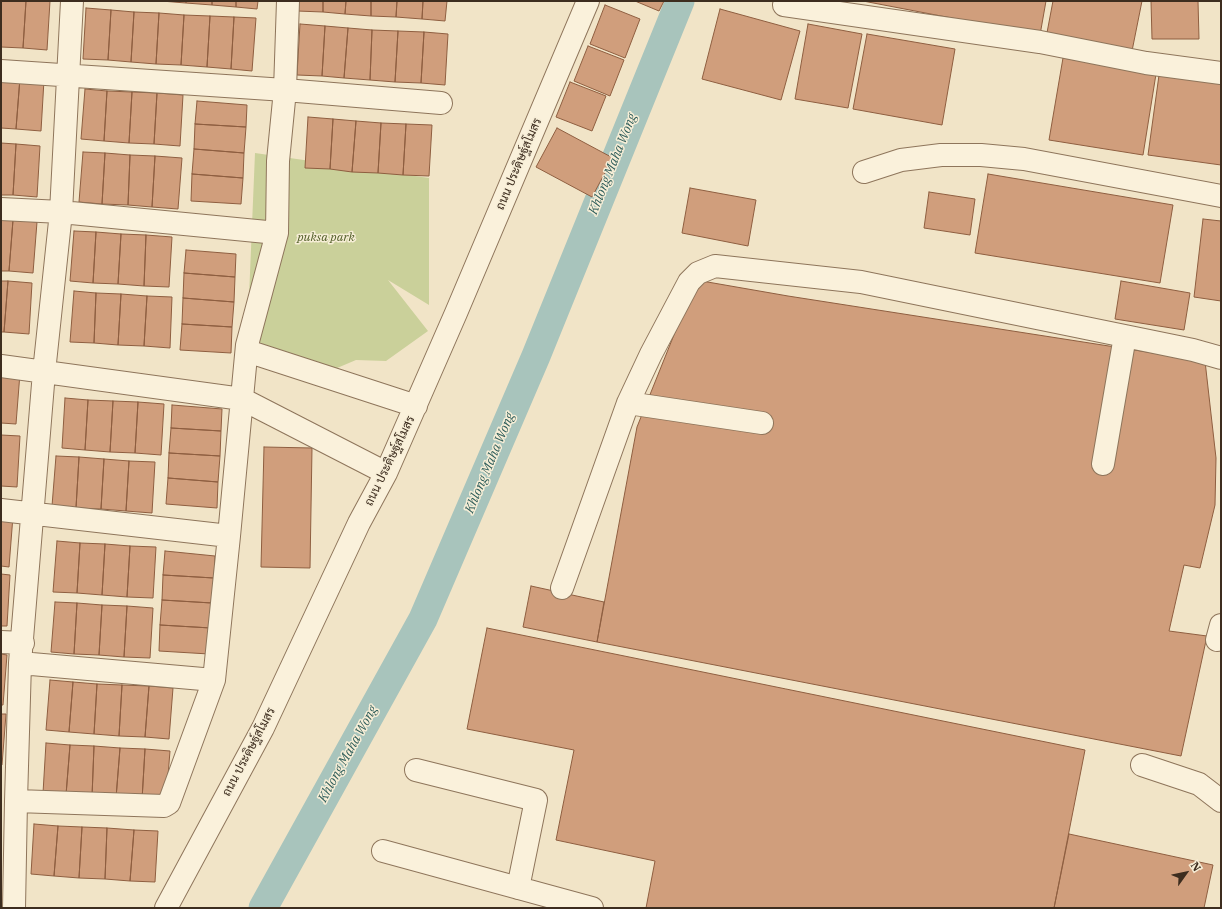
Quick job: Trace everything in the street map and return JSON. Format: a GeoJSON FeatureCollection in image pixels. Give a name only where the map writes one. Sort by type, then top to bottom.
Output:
{"type":"FeatureCollection","features":[{"type":"Feature","properties":{"kind":"street"},"geometry":{"type":"LineString","coordinates":[[14,908],[16,801],[9,777],[22,653],[44,372],[61,212],[72,1]]}},
{"type":"Feature","properties":{"kind":"street"},"geometry":{"type":"LineString","coordinates":[[16,801],[167,805],[214,680],[247,345],[277,233],[278,161],[286,90],[288,1]]}},
{"type":"Feature","properties":{"kind":"street","name":"ถนน ประดิษฐ์สโมสร"},"geometry":{"type":"LineString","coordinates":[[166,908],[263,728],[359,523],[386,473],[416,406],[588,1]]}},
{"type":"Feature","properties":{"kind":"street"},"geometry":{"type":"LineString","coordinates":[[784,5],[1040,42],[1146,63],[1221,73]]}},
{"type":"Feature","properties":{"kind":"street"},"geometry":{"type":"LineString","coordinates":[[1,71],[286,90],[441,103]]}},
{"type":"Feature","properties":{"kind":"street"},"geometry":{"type":"LineString","coordinates":[[864,172],[901,160],[941,155],[981,155],[1024,159],[1221,196]]}},
{"type":"Feature","properties":{"kind":"street"},"geometry":{"type":"LineString","coordinates":[[1,208],[61,212],[277,233]]}},
{"type":"Feature","properties":{"kind":"street"},"geometry":{"type":"LineString","coordinates":[[562,588],[628,403],[651,354],[689,282],[698,273],[715,266],[861,282],[1193,350],[1221,358]]}},
{"type":"Feature","properties":{"kind":"street"},"geometry":{"type":"LineString","coordinates":[[1102,464],[1125,336]]}},
{"type":"Feature","properties":{"kind":"street"},"geometry":{"type":"LineString","coordinates":[[247,351],[416,406]]}},
{"type":"Feature","properties":{"kind":"street"},"geometry":{"type":"LineString","coordinates":[[1,366],[242,399],[386,473]]}},
{"type":"Feature","properties":{"kind":"street"},"geometry":{"type":"LineString","coordinates":[[628,403],[762,423]]}},
{"type":"Feature","properties":{"kind":"street"},"geometry":{"type":"LineString","coordinates":[[1,510],[229,536]]}},
{"type":"Feature","properties":{"kind":"street"},"geometry":{"type":"LineString","coordinates":[[1,642],[22,653],[214,680]]}},
{"type":"Feature","properties":{"kind":"street"},"geometry":{"type":"LineString","coordinates":[[1142,765],[1199,784],[1221,801]]}},
{"type":"Feature","properties":{"kind":"street"},"geometry":{"type":"LineString","coordinates":[[416,770],[536,800],[518,888]]}},
{"type":"Feature","properties":{"kind":"street"},"geometry":{"type":"LineString","coordinates":[[383,851],[592,908]]}},
{"type":"Feature","properties":{"kind":"green space","name":"puksa park"},"geometry":{"type":"Polygon","coordinates":[[[255,153],[429,178],[429,305],[388,280],[428,331],[386,361],[356,360],[330,371],[247,345],[255,153]]]}},
{"type":"Feature","properties":{"kind":"building"},"geometry":{"type":"Polygon","coordinates":[[[1,1],[26,1],[23,48],[1,47],[1,1]]]}},
{"type":"Feature","properties":{"kind":"building"},"geometry":{"type":"Polygon","coordinates":[[[26,1],[50,1],[47,50],[23,48],[26,1]]]}},
{"type":"Feature","properties":{"kind":"building"},"geometry":{"type":"Polygon","coordinates":[[[161,1],[186,1],[186,3],[161,1]]]}},
{"type":"Feature","properties":{"kind":"building"},"geometry":{"type":"Polygon","coordinates":[[[186,1],[212,1],[212,5],[186,3],[186,1]]]}},
{"type":"Feature","properties":{"kind":"building"},"geometry":{"type":"Polygon","coordinates":[[[212,1],[236,1],[236,7],[212,5],[212,1]]]}},
{"type":"Feature","properties":{"kind":"building"},"geometry":{"type":"Polygon","coordinates":[[[236,1],[258,1],[257,9],[236,7],[236,1]]]}},
{"type":"Feature","properties":{"kind":"building"},"geometry":{"type":"Polygon","coordinates":[[[298,1],[323,1],[323,12],[297,11],[298,1]]]}},
{"type":"Feature","properties":{"kind":"building"},"geometry":{"type":"Polygon","coordinates":[[[323,1],[346,1],[345,14],[323,12],[323,1]]]}},
{"type":"Feature","properties":{"kind":"building"},"geometry":{"type":"Polygon","coordinates":[[[346,1],[371,1],[371,16],[345,14],[346,1]]]}},
{"type":"Feature","properties":{"kind":"building"},"geometry":{"type":"Polygon","coordinates":[[[371,1],[397,1],[396,17],[371,16],[371,1]]]}},
{"type":"Feature","properties":{"kind":"building"},"geometry":{"type":"Polygon","coordinates":[[[397,1],[423,1],[422,19],[396,17],[397,1]]]}},
{"type":"Feature","properties":{"kind":"building"},"geometry":{"type":"Polygon","coordinates":[[[423,1],[447,1],[445,21],[422,19],[423,1]]]}},
{"type":"Feature","properties":{"kind":"building"},"geometry":{"type":"Polygon","coordinates":[[[635,1],[664,1],[659,11],[635,1]]]}},
{"type":"Feature","properties":{"kind":"building"},"geometry":{"type":"Polygon","coordinates":[[[863,1],[1046,1],[1040,35],[863,1]]]}},
{"type":"Feature","properties":{"kind":"building"},"geometry":{"type":"Polygon","coordinates":[[[1053,1],[1142,1],[1131,56],[1046,38],[1053,1]]]}},
{"type":"Feature","properties":{"kind":"building"},"geometry":{"type":"Polygon","coordinates":[[[1151,1],[1198,1],[1199,39],[1152,39],[1151,1]]]}},
{"type":"Feature","properties":{"kind":"building"},"geometry":{"type":"Polygon","coordinates":[[[605,5],[640,19],[625,58],[590,44],[605,5]]]}},
{"type":"Feature","properties":{"kind":"building"},"geometry":{"type":"Polygon","coordinates":[[[86,8],[111,10],[108,60],[83,59],[86,8]]]}},
{"type":"Feature","properties":{"kind":"building"},"geometry":{"type":"Polygon","coordinates":[[[720,9],[800,31],[781,100],[702,79],[720,9]]]}},
{"type":"Feature","properties":{"kind":"building"},"geometry":{"type":"Polygon","coordinates":[[[111,10],[134,12],[131,62],[108,60],[111,10]]]}},
{"type":"Feature","properties":{"kind":"building"},"geometry":{"type":"Polygon","coordinates":[[[134,12],[159,13],[156,64],[131,62],[134,12]]]}},
{"type":"Feature","properties":{"kind":"building"},"geometry":{"type":"Polygon","coordinates":[[[159,13],[184,15],[181,65],[156,64],[159,13]]]}},
{"type":"Feature","properties":{"kind":"building"},"geometry":{"type":"Polygon","coordinates":[[[184,15],[210,16],[207,67],[181,65],[184,15]]]}},
{"type":"Feature","properties":{"kind":"building"},"geometry":{"type":"Polygon","coordinates":[[[210,16],[234,17],[231,69],[207,67],[210,16]]]}},
{"type":"Feature","properties":{"kind":"building"},"geometry":{"type":"Polygon","coordinates":[[[234,17],[256,18],[252,71],[231,69],[234,17]]]}},
{"type":"Feature","properties":{"kind":"building"},"geometry":{"type":"Polygon","coordinates":[[[300,24],[325,26],[322,76],[297,75],[300,24]]]}},
{"type":"Feature","properties":{"kind":"building"},"geometry":{"type":"Polygon","coordinates":[[[808,24],[862,34],[848,108],[795,99],[808,24]]]}},
{"type":"Feature","properties":{"kind":"building"},"geometry":{"type":"Polygon","coordinates":[[[325,26],[348,28],[344,78],[322,76],[325,26]]]}},
{"type":"Feature","properties":{"kind":"building"},"geometry":{"type":"Polygon","coordinates":[[[348,28],[372,30],[370,80],[344,78],[348,28]]]}},
{"type":"Feature","properties":{"kind":"building"},"geometry":{"type":"Polygon","coordinates":[[[372,30],[398,31],[395,82],[370,80],[372,30]]]}},
{"type":"Feature","properties":{"kind":"building"},"geometry":{"type":"Polygon","coordinates":[[[398,31],[424,32],[421,83],[395,82],[398,31]]]}},
{"type":"Feature","properties":{"kind":"building"},"geometry":{"type":"Polygon","coordinates":[[[424,32],[448,34],[445,85],[421,83],[424,32]]]}},
{"type":"Feature","properties":{"kind":"building"},"geometry":{"type":"Polygon","coordinates":[[[867,34],[955,49],[942,125],[853,109],[867,34]]]}},
{"type":"Feature","properties":{"kind":"building"},"geometry":{"type":"Polygon","coordinates":[[[588,46],[624,60],[610,96],[574,81],[588,46]]]}},
{"type":"Feature","properties":{"kind":"building"},"geometry":{"type":"Polygon","coordinates":[[[1063,58],[1156,74],[1143,155],[1049,140],[1063,58]]]}},
{"type":"Feature","properties":{"kind":"building"},"geometry":{"type":"Polygon","coordinates":[[[1160,68],[1221,77],[1221,165],[1148,155],[1160,68]]]}},
{"type":"Feature","properties":{"kind":"building"},"geometry":{"type":"Polygon","coordinates":[[[1,77],[20,78],[16,129],[1,128],[1,77]]]}},
{"type":"Feature","properties":{"kind":"building"},"geometry":{"type":"Polygon","coordinates":[[[20,78],[44,80],[41,131],[16,129],[20,78]]]}},
{"type":"Feature","properties":{"kind":"building"},"geometry":{"type":"Polygon","coordinates":[[[570,82],[606,96],[592,131],[556,117],[570,82]]]}},
{"type":"Feature","properties":{"kind":"building"},"geometry":{"type":"Polygon","coordinates":[[[85,89],[107,91],[104,141],[81,139],[85,89]]]}},
{"type":"Feature","properties":{"kind":"building"},"geometry":{"type":"Polygon","coordinates":[[[107,91],[132,92],[129,143],[104,141],[107,91]]]}},
{"type":"Feature","properties":{"kind":"building"},"geometry":{"type":"Polygon","coordinates":[[[132,92],[157,93],[154,144],[129,143],[132,92]]]}},
{"type":"Feature","properties":{"kind":"building"},"geometry":{"type":"Polygon","coordinates":[[[157,93],[183,95],[180,146],[154,144],[157,93]]]}},
{"type":"Feature","properties":{"kind":"building"},"geometry":{"type":"Polygon","coordinates":[[[197,101],[247,105],[246,127],[195,124],[197,101]]]}},
{"type":"Feature","properties":{"kind":"building"},"geometry":{"type":"Polygon","coordinates":[[[308,117],[333,119],[330,169],[305,168],[308,117]]]}},
{"type":"Feature","properties":{"kind":"building"},"geometry":{"type":"Polygon","coordinates":[[[333,119],[356,121],[352,172],[330,169],[333,119]]]}},
{"type":"Feature","properties":{"kind":"building"},"geometry":{"type":"Polygon","coordinates":[[[356,121],[381,123],[378,173],[352,172],[356,121]]]}},
{"type":"Feature","properties":{"kind":"building"},"geometry":{"type":"Polygon","coordinates":[[[381,123],[406,124],[403,175],[378,173],[381,123]]]}},
{"type":"Feature","properties":{"kind":"building"},"geometry":{"type":"Polygon","coordinates":[[[195,124],[246,127],[244,153],[194,149],[195,124]]]}},
{"type":"Feature","properties":{"kind":"building"},"geometry":{"type":"Polygon","coordinates":[[[406,124],[432,125],[429,176],[403,175],[406,124]]]}},
{"type":"Feature","properties":{"kind":"building"},"geometry":{"type":"Polygon","coordinates":[[[557,128],[613,158],[592,197],[536,167],[557,128]]]}},
{"type":"Feature","properties":{"kind":"building"},"geometry":{"type":"Polygon","coordinates":[[[1,143],[16,144],[13,195],[1,195],[1,143]]]}},
{"type":"Feature","properties":{"kind":"building"},"geometry":{"type":"Polygon","coordinates":[[[16,144],[40,146],[37,197],[13,195],[16,144]]]}},
{"type":"Feature","properties":{"kind":"building"},"geometry":{"type":"Polygon","coordinates":[[[194,149],[244,153],[243,178],[192,174],[194,149]]]}},
{"type":"Feature","properties":{"kind":"building"},"geometry":{"type":"Polygon","coordinates":[[[83,152],[105,153],[102,204],[79,202],[83,152]]]}},
{"type":"Feature","properties":{"kind":"building"},"geometry":{"type":"Polygon","coordinates":[[[105,153],[130,155],[128,205],[102,204],[105,153]]]}},
{"type":"Feature","properties":{"kind":"building"},"geometry":{"type":"Polygon","coordinates":[[[130,155],[155,156],[152,207],[128,205],[130,155]]]}},
{"type":"Feature","properties":{"kind":"building"},"geometry":{"type":"Polygon","coordinates":[[[155,156],[182,158],[178,209],[152,207],[155,156]]]}},
{"type":"Feature","properties":{"kind":"building"},"geometry":{"type":"Polygon","coordinates":[[[192,174],[243,178],[241,204],[191,201],[192,174]]]}},
{"type":"Feature","properties":{"kind":"building"},"geometry":{"type":"Polygon","coordinates":[[[988,174],[1173,205],[1160,283],[975,253],[988,174]]]}},
{"type":"Feature","properties":{"kind":"building"},"geometry":{"type":"Polygon","coordinates":[[[690,188],[756,200],[748,246],[682,233],[690,188]]]}},
{"type":"Feature","properties":{"kind":"building"},"geometry":{"type":"Polygon","coordinates":[[[929,192],[975,199],[970,235],[924,228],[929,192]]]}},
{"type":"Feature","properties":{"kind":"building"},"geometry":{"type":"Polygon","coordinates":[[[1203,219],[1221,221],[1221,301],[1194,297],[1203,219]]]}},
{"type":"Feature","properties":{"kind":"building"},"geometry":{"type":"Polygon","coordinates":[[[1,220],[13,220],[9,271],[1,271],[1,220]]]}},
{"type":"Feature","properties":{"kind":"building"},"geometry":{"type":"Polygon","coordinates":[[[13,220],[37,222],[33,273],[9,271],[13,220]]]}},
{"type":"Feature","properties":{"kind":"building"},"geometry":{"type":"Polygon","coordinates":[[[74,231],[96,232],[93,283],[70,281],[74,231]]]}},
{"type":"Feature","properties":{"kind":"building"},"geometry":{"type":"Polygon","coordinates":[[[96,232],[121,234],[118,284],[93,283],[96,232]]]}},
{"type":"Feature","properties":{"kind":"building"},"geometry":{"type":"Polygon","coordinates":[[[121,234],[146,235],[144,286],[118,284],[121,234]]]}},
{"type":"Feature","properties":{"kind":"building"},"geometry":{"type":"Polygon","coordinates":[[[146,235],[172,237],[169,287],[144,286],[146,235]]]}},
{"type":"Feature","properties":{"kind":"building"},"geometry":{"type":"Polygon","coordinates":[[[186,250],[236,254],[235,277],[184,273],[186,250]]]}},
{"type":"Feature","properties":{"kind":"building"},"geometry":{"type":"Polygon","coordinates":[[[184,273],[235,277],[234,302],[183,298],[184,273]]]}},
{"type":"Feature","properties":{"kind":"building"},"geometry":{"type":"Polygon","coordinates":[[[696,280],[788,296],[1205,361],[1216,458],[1215,505],[1200,568],[1184,565],[1169,631],[1207,636],[1181,756],[597,642],[637,427],[696,280]]]}},
{"type":"Feature","properties":{"kind":"building"},"geometry":{"type":"Polygon","coordinates":[[[1,281],[8,281],[4,332],[1,332],[1,281]]]}},
{"type":"Feature","properties":{"kind":"building"},"geometry":{"type":"Polygon","coordinates":[[[8,281],[32,283],[29,334],[4,332],[8,281]]]}},
{"type":"Feature","properties":{"kind":"building"},"geometry":{"type":"Polygon","coordinates":[[[1121,281],[1190,293],[1184,330],[1115,319],[1121,281]]]}},
{"type":"Feature","properties":{"kind":"building"},"geometry":{"type":"Polygon","coordinates":[[[74,291],[96,293],[94,343],[70,342],[74,291]]]}},
{"type":"Feature","properties":{"kind":"building"},"geometry":{"type":"Polygon","coordinates":[[[96,293],[121,294],[118,345],[94,343],[96,293]]]}},
{"type":"Feature","properties":{"kind":"building"},"geometry":{"type":"Polygon","coordinates":[[[121,294],[147,296],[144,346],[118,345],[121,294]]]}},
{"type":"Feature","properties":{"kind":"building"},"geometry":{"type":"Polygon","coordinates":[[[147,296],[172,297],[170,348],[144,346],[147,296]]]}},
{"type":"Feature","properties":{"kind":"building"},"geometry":{"type":"Polygon","coordinates":[[[183,298],[234,302],[232,327],[182,324],[183,298]]]}},
{"type":"Feature","properties":{"kind":"building"},"geometry":{"type":"Polygon","coordinates":[[[182,324],[232,327],[231,353],[180,350],[182,324]]]}},
{"type":"Feature","properties":{"kind":"building"},"geometry":{"type":"Polygon","coordinates":[[[1,372],[20,373],[16,424],[1,423],[1,372]]]}},
{"type":"Feature","properties":{"kind":"building"},"geometry":{"type":"Polygon","coordinates":[[[65,398],[88,400],[85,450],[62,448],[65,398]]]}},
{"type":"Feature","properties":{"kind":"building"},"geometry":{"type":"Polygon","coordinates":[[[88,400],[113,401],[110,452],[85,450],[88,400]]]}},
{"type":"Feature","properties":{"kind":"building"},"geometry":{"type":"Polygon","coordinates":[[[113,401],[138,402],[135,453],[110,452],[113,401]]]}},
{"type":"Feature","properties":{"kind":"building"},"geometry":{"type":"Polygon","coordinates":[[[138,402],[164,404],[161,455],[135,453],[138,402]]]}},
{"type":"Feature","properties":{"kind":"building"},"geometry":{"type":"Polygon","coordinates":[[[172,405],[222,409],[221,431],[171,428],[172,405]]]}},
{"type":"Feature","properties":{"kind":"building"},"geometry":{"type":"Polygon","coordinates":[[[171,428],[221,431],[220,456],[169,453],[171,428]]]}},
{"type":"Feature","properties":{"kind":"building"},"geometry":{"type":"Polygon","coordinates":[[[1,435],[20,436],[17,487],[1,486],[1,435]]]}},
{"type":"Feature","properties":{"kind":"building"},"geometry":{"type":"Polygon","coordinates":[[[264,447],[312,448],[310,568],[261,567],[264,447]]]}},
{"type":"Feature","properties":{"kind":"building"},"geometry":{"type":"Polygon","coordinates":[[[169,453],[220,456],[218,482],[168,478],[169,453]]]}},
{"type":"Feature","properties":{"kind":"building"},"geometry":{"type":"Polygon","coordinates":[[[56,456],[79,457],[76,508],[52,506],[56,456]]]}},
{"type":"Feature","properties":{"kind":"building"},"geometry":{"type":"Polygon","coordinates":[[[79,457],[104,459],[101,509],[76,508],[79,457]]]}},
{"type":"Feature","properties":{"kind":"building"},"geometry":{"type":"Polygon","coordinates":[[[104,459],[129,461],[126,511],[101,509],[104,459]]]}},
{"type":"Feature","properties":{"kind":"building"},"geometry":{"type":"Polygon","coordinates":[[[129,461],[155,462],[152,513],[126,511],[129,461]]]}},
{"type":"Feature","properties":{"kind":"building"},"geometry":{"type":"Polygon","coordinates":[[[168,478],[218,482],[217,508],[166,504],[168,478]]]}},
{"type":"Feature","properties":{"kind":"building"},"geometry":{"type":"Polygon","coordinates":[[[1,515],[13,516],[9,567],[1,566],[1,515]]]}},
{"type":"Feature","properties":{"kind":"building"},"geometry":{"type":"Polygon","coordinates":[[[57,541],[80,543],[77,593],[53,592],[57,541]]]}},
{"type":"Feature","properties":{"kind":"building"},"geometry":{"type":"Polygon","coordinates":[[[80,543],[105,544],[102,595],[77,593],[80,543]]]}},
{"type":"Feature","properties":{"kind":"building"},"geometry":{"type":"Polygon","coordinates":[[[105,544],[130,546],[127,597],[102,595],[105,544]]]}},
{"type":"Feature","properties":{"kind":"building"},"geometry":{"type":"Polygon","coordinates":[[[130,546],[156,547],[153,598],[127,597],[130,546]]]}},
{"type":"Feature","properties":{"kind":"building"},"geometry":{"type":"Polygon","coordinates":[[[165,551],[215,556],[214,578],[163,575],[165,551]]]}},
{"type":"Feature","properties":{"kind":"building"},"geometry":{"type":"Polygon","coordinates":[[[1,574],[10,575],[7,626],[1,626],[1,574]]]}},
{"type":"Feature","properties":{"kind":"building"},"geometry":{"type":"Polygon","coordinates":[[[163,575],[214,578],[212,603],[162,600],[163,575]]]}},
{"type":"Feature","properties":{"kind":"building"},"geometry":{"type":"Polygon","coordinates":[[[531,586],[604,602],[597,642],[523,627],[531,586]]]}},
{"type":"Feature","properties":{"kind":"building"},"geometry":{"type":"Polygon","coordinates":[[[162,600],[212,603],[211,628],[160,625],[162,600]]]}},
{"type":"Feature","properties":{"kind":"building"},"geometry":{"type":"Polygon","coordinates":[[[55,602],[77,603],[74,654],[51,652],[55,602]]]}},
{"type":"Feature","properties":{"kind":"building"},"geometry":{"type":"Polygon","coordinates":[[[77,603],[102,605],[99,655],[74,654],[77,603]]]}},
{"type":"Feature","properties":{"kind":"building"},"geometry":{"type":"Polygon","coordinates":[[[102,605],[127,606],[124,657],[99,655],[102,605]]]}},
{"type":"Feature","properties":{"kind":"building"},"geometry":{"type":"Polygon","coordinates":[[[127,606],[153,608],[150,658],[124,657],[127,606]]]}},
{"type":"Feature","properties":{"kind":"building"},"geometry":{"type":"Polygon","coordinates":[[[160,625],[211,628],[209,654],[159,651],[160,625]]]}},
{"type":"Feature","properties":{"kind":"building"},"geometry":{"type":"Polygon","coordinates":[[[487,628],[1085,750],[1054,908],[646,908],[655,861],[556,840],[574,750],[467,729],[487,628]]]}},
{"type":"Feature","properties":{"kind":"building"},"geometry":{"type":"Polygon","coordinates":[[[1,654],[7,655],[3,705],[1,705],[1,654]]]}},
{"type":"Feature","properties":{"kind":"building"},"geometry":{"type":"Polygon","coordinates":[[[50,680],[73,682],[69,732],[46,730],[50,680]]]}},
{"type":"Feature","properties":{"kind":"building"},"geometry":{"type":"Polygon","coordinates":[[[73,682],[97,684],[94,734],[69,732],[73,682]]]}},
{"type":"Feature","properties":{"kind":"building"},"geometry":{"type":"Polygon","coordinates":[[[97,684],[122,685],[119,736],[94,734],[97,684]]]}},
{"type":"Feature","properties":{"kind":"building"},"geometry":{"type":"Polygon","coordinates":[[[122,685],[149,686],[145,737],[119,736],[122,685]]]}},
{"type":"Feature","properties":{"kind":"building"},"geometry":{"type":"Polygon","coordinates":[[[149,686],[173,688],[169,739],[145,737],[149,686]]]}},
{"type":"Feature","properties":{"kind":"building"},"geometry":{"type":"Polygon","coordinates":[[[1,714],[6,714],[2,765],[1,765],[1,714]]]}},
{"type":"Feature","properties":{"kind":"building"},"geometry":{"type":"Polygon","coordinates":[[[46,743],[70,745],[66,795],[43,793],[46,743]]]}},
{"type":"Feature","properties":{"kind":"building"},"geometry":{"type":"Polygon","coordinates":[[[70,745],[94,746],[92,797],[66,795],[70,745]]]}},
{"type":"Feature","properties":{"kind":"building"},"geometry":{"type":"Polygon","coordinates":[[[94,746],[120,748],[116,798],[92,797],[94,746]]]}},
{"type":"Feature","properties":{"kind":"building"},"geometry":{"type":"Polygon","coordinates":[[[120,748],[145,749],[142,800],[116,798],[120,748]]]}},
{"type":"Feature","properties":{"kind":"building"},"geometry":{"type":"Polygon","coordinates":[[[145,749],[170,751],[166,801],[142,800],[145,749]]]}},
{"type":"Feature","properties":{"kind":"building"},"geometry":{"type":"Polygon","coordinates":[[[34,824],[58,826],[54,876],[31,874],[34,824]]]}},
{"type":"Feature","properties":{"kind":"building"},"geometry":{"type":"Polygon","coordinates":[[[58,826],[82,827],[79,878],[54,876],[58,826]]]}},
{"type":"Feature","properties":{"kind":"building"},"geometry":{"type":"Polygon","coordinates":[[[82,827],[107,828],[105,879],[79,878],[82,827]]]}},
{"type":"Feature","properties":{"kind":"building"},"geometry":{"type":"Polygon","coordinates":[[[107,828],[134,830],[130,881],[105,879],[107,828]]]}},
{"type":"Feature","properties":{"kind":"building"},"geometry":{"type":"Polygon","coordinates":[[[134,830],[158,831],[155,882],[130,881],[134,830]]]}},
{"type":"Feature","properties":{"kind":"building"},"geometry":{"type":"Polygon","coordinates":[[[1069,834],[1213,865],[1204,908],[1054,908],[1069,834]]]}},
{"type":"Feature","properties":{"kind":"waterway","name":"Khlong Maha Wong"},"geometry":{"type":"LineString","coordinates":[[263,908],[423,619],[536,356],[680,1]]}}]}
